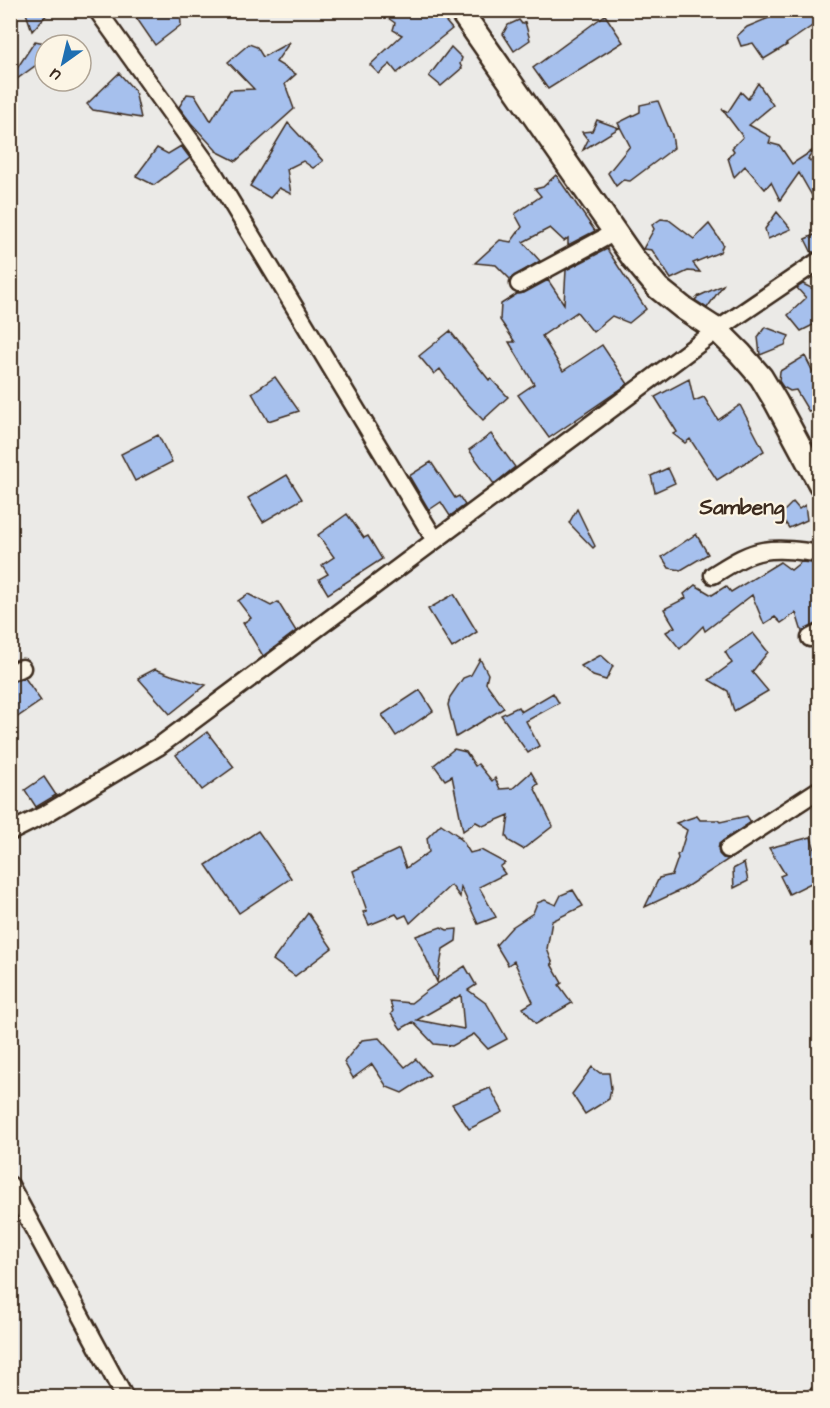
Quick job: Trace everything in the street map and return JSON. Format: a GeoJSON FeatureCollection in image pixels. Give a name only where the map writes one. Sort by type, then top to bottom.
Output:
{"type":"FeatureCollection","features":[{"type":"Feature","properties":{"kind":"street"},"geometry":{"type":"LineString","coordinates":[[97,10],[213,172],[435,540]]}},
{"type":"Feature","properties":{"kind":"street"},"geometry":{"type":"LineString","coordinates":[[460,10],[615,232],[658,288],[682,308],[717,330],[761,377],[819,484]]}},
{"type":"Feature","properties":{"kind":"street"},"geometry":{"type":"LineString","coordinates":[[519,284],[615,232]]}},
{"type":"Feature","properties":{"kind":"street"},"geometry":{"type":"LineString","coordinates":[[10,832],[44,815],[158,747],[717,330],[819,260]]}},
{"type":"Feature","properties":{"kind":"street"},"geometry":{"type":"LineString","coordinates":[[713,575],[739,560],[762,551],[794,550],[819,554]]}},
{"type":"Feature","properties":{"kind":"street"},"geometry":{"type":"LineString","coordinates":[[728,849],[819,789]]}},
{"type":"Feature","properties":{"kind":"street"},"geometry":{"type":"LineString","coordinates":[[10,1185],[125,1398]]}},
{"type":"Feature","properties":{"kind":"street"},"geometry":{"type":"LineString","coordinates":[[814,1398],[819,1394]]}},
{"type":"Feature","properties":{"kind":"building"},"geometry":{"type":"Polygon","coordinates":[[[25,10],[51,10],[32,31],[25,10]]]}},
{"type":"Feature","properties":{"kind":"building"},"geometry":{"type":"Polygon","coordinates":[[[131,10],[180,10],[181,25],[155,45],[131,10]]]}},
{"type":"Feature","properties":{"kind":"building"},"geometry":{"type":"Polygon","coordinates":[[[396,10],[436,10],[452,29],[397,73],[390,64],[379,74],[370,65],[402,35],[393,30],[395,23],[388,18],[396,10]]]}},
{"type":"Feature","properties":{"kind":"building"},"geometry":{"type":"Polygon","coordinates":[[[788,10],[808,10],[815,24],[764,59],[753,43],[741,46],[737,36],[747,27],[788,10]]]}},
{"type":"Feature","properties":{"kind":"building"},"geometry":{"type":"Polygon","coordinates":[[[605,15],[623,42],[548,89],[533,68],[605,15]]]}},
{"type":"Feature","properties":{"kind":"building"},"geometry":{"type":"Polygon","coordinates":[[[519,20],[522,24],[525,22],[530,40],[514,51],[503,34],[508,25],[519,20]]]}},
{"type":"Feature","properties":{"kind":"building"},"geometry":{"type":"Polygon","coordinates":[[[290,42],[276,62],[296,74],[285,84],[294,109],[236,161],[216,151],[179,107],[187,94],[195,95],[211,121],[230,90],[254,89],[228,62],[249,44],[257,47],[263,57],[290,42]]]}},
{"type":"Feature","properties":{"kind":"building"},"geometry":{"type":"Polygon","coordinates":[[[33,44],[33,67],[10,84],[10,79],[33,44]]]}},
{"type":"Feature","properties":{"kind":"building"},"geometry":{"type":"Polygon","coordinates":[[[451,47],[462,58],[460,64],[462,68],[441,86],[429,76],[451,47]]]}},
{"type":"Feature","properties":{"kind":"building"},"geometry":{"type":"Polygon","coordinates":[[[119,73],[135,91],[141,118],[93,110],[87,104],[119,73]]]}},
{"type":"Feature","properties":{"kind":"building"},"geometry":{"type":"Polygon","coordinates":[[[758,83],[773,105],[749,125],[771,137],[769,143],[780,146],[792,164],[815,149],[808,159],[819,169],[819,208],[799,173],[780,200],[771,182],[765,189],[745,166],[734,177],[728,158],[734,151],[732,148],[743,137],[722,109],[728,112],[741,92],[748,99],[758,83]]]}},
{"type":"Feature","properties":{"kind":"building"},"geometry":{"type":"Polygon","coordinates":[[[658,101],[672,135],[674,148],[630,181],[623,180],[616,186],[608,173],[630,146],[618,123],[640,112],[640,105],[658,101]]]}},
{"type":"Feature","properties":{"kind":"building"},"geometry":{"type":"Polygon","coordinates":[[[597,120],[619,128],[583,150],[588,140],[582,132],[592,131],[597,120]]]}},
{"type":"Feature","properties":{"kind":"building"},"geometry":{"type":"Polygon","coordinates":[[[288,123],[323,161],[313,168],[303,161],[287,169],[291,194],[279,188],[270,198],[250,186],[288,123]]]}},
{"type":"Feature","properties":{"kind":"building"},"geometry":{"type":"Polygon","coordinates":[[[181,146],[190,158],[154,185],[136,176],[157,148],[168,154],[181,146]]]}},
{"type":"Feature","properties":{"kind":"building"},"geometry":{"type":"Polygon","coordinates":[[[556,175],[595,231],[568,245],[568,238],[564,241],[550,228],[523,242],[540,261],[510,279],[496,265],[475,263],[500,240],[511,242],[522,227],[515,214],[541,196],[535,189],[543,187],[556,175]]]}},
{"type":"Feature","properties":{"kind":"building"},"geometry":{"type":"Polygon","coordinates":[[[777,212],[791,229],[768,239],[765,229],[777,212]]]}},
{"type":"Feature","properties":{"kind":"building"},"geometry":{"type":"Polygon","coordinates":[[[661,219],[669,220],[694,239],[709,224],[723,244],[720,252],[693,263],[700,272],[688,271],[671,279],[652,250],[643,249],[654,229],[652,225],[661,219]]]}},
{"type":"Feature","properties":{"kind":"building"},"geometry":{"type":"Polygon","coordinates":[[[819,233],[819,250],[812,253],[805,239],[819,233]]]}},
{"type":"Feature","properties":{"kind":"building"},"geometry":{"type":"Polygon","coordinates":[[[607,249],[646,309],[629,323],[612,316],[593,332],[577,312],[542,336],[563,371],[602,345],[628,384],[549,438],[518,395],[534,384],[509,342],[515,342],[500,320],[501,304],[548,280],[564,304],[566,270],[607,249]]]}},
{"type":"Feature","properties":{"kind":"building"},"geometry":{"type":"Polygon","coordinates":[[[803,284],[813,289],[819,285],[819,322],[801,331],[788,315],[806,298],[797,288],[803,284]]]}},
{"type":"Feature","properties":{"kind":"building"},"geometry":{"type":"Polygon","coordinates":[[[723,285],[707,308],[695,300],[699,296],[723,285]]]}},
{"type":"Feature","properties":{"kind":"building"},"geometry":{"type":"Polygon","coordinates":[[[765,327],[789,336],[785,345],[760,355],[758,337],[765,327]]]}},
{"type":"Feature","properties":{"kind":"building"},"geometry":{"type":"Polygon","coordinates":[[[450,331],[489,380],[491,379],[508,397],[483,420],[459,395],[440,369],[434,374],[419,356],[450,331]]]}},
{"type":"Feature","properties":{"kind":"building"},"geometry":{"type":"Polygon","coordinates":[[[805,356],[819,384],[819,406],[809,412],[796,390],[790,391],[779,381],[780,371],[805,356]]]}},
{"type":"Feature","properties":{"kind":"building"},"geometry":{"type":"Polygon","coordinates":[[[275,377],[299,411],[268,421],[252,393],[275,377]]]}},
{"type":"Feature","properties":{"kind":"building"},"geometry":{"type":"Polygon","coordinates":[[[689,379],[694,401],[704,397],[718,420],[740,405],[764,451],[717,480],[690,439],[685,443],[673,434],[677,432],[655,397],[689,379]]]}},
{"type":"Feature","properties":{"kind":"building"},"geometry":{"type":"Polygon","coordinates":[[[491,434],[515,467],[494,484],[469,450],[491,434]]]}},
{"type":"Feature","properties":{"kind":"building"},"geometry":{"type":"Polygon","coordinates":[[[158,435],[172,462],[135,481],[121,454],[158,435]]]}},
{"type":"Feature","properties":{"kind":"building"},"geometry":{"type":"Polygon","coordinates":[[[431,462],[455,498],[459,496],[465,505],[450,516],[441,502],[429,510],[409,476],[431,462]]]}},
{"type":"Feature","properties":{"kind":"building"},"geometry":{"type":"Polygon","coordinates":[[[668,468],[675,483],[655,492],[651,476],[668,468]]]}},
{"type":"Feature","properties":{"kind":"building"},"geometry":{"type":"Polygon","coordinates":[[[287,475],[302,499],[263,522],[248,498],[287,475]]]}},
{"type":"Feature","properties":{"kind":"building"},"geometry":{"type":"Polygon","coordinates":[[[793,502],[799,509],[805,505],[807,520],[789,528],[780,515],[793,502]]]}},
{"type":"Feature","properties":{"kind":"building"},"geometry":{"type":"Polygon","coordinates":[[[577,509],[595,546],[593,548],[569,523],[577,509]]]}},
{"type":"Feature","properties":{"kind":"building"},"geometry":{"type":"Polygon","coordinates":[[[347,514],[364,538],[368,536],[382,559],[328,594],[319,579],[328,574],[322,565],[334,557],[318,535],[347,514]]]}},
{"type":"Feature","properties":{"kind":"building"},"geometry":{"type":"Polygon","coordinates":[[[696,534],[708,554],[681,570],[669,568],[662,557],[696,534]]]}},
{"type":"Feature","properties":{"kind":"building"},"geometry":{"type":"Polygon","coordinates":[[[780,562],[791,570],[801,562],[812,563],[815,570],[819,567],[819,623],[802,632],[796,613],[781,623],[775,617],[764,624],[752,595],[705,631],[703,626],[680,649],[666,632],[675,627],[664,609],[686,598],[684,594],[695,585],[712,595],[726,586],[731,592],[780,562]]]}},
{"type":"Feature","properties":{"kind":"building"},"geometry":{"type":"Polygon","coordinates":[[[248,594],[271,606],[278,602],[296,631],[263,656],[243,623],[251,618],[238,601],[248,594]]]}},
{"type":"Feature","properties":{"kind":"building"},"geometry":{"type":"Polygon","coordinates":[[[454,594],[477,632],[452,648],[428,609],[454,594]]]}},
{"type":"Feature","properties":{"kind":"building"},"geometry":{"type":"Polygon","coordinates":[[[753,633],[768,652],[752,672],[768,691],[734,711],[728,691],[709,680],[732,663],[725,652],[753,633]]]}},
{"type":"Feature","properties":{"kind":"building"},"geometry":{"type":"Polygon","coordinates":[[[601,655],[613,666],[606,680],[593,676],[581,666],[601,655]]]}},
{"type":"Feature","properties":{"kind":"building"},"geometry":{"type":"Polygon","coordinates":[[[480,659],[488,674],[486,683],[504,708],[456,737],[448,705],[450,697],[463,678],[471,675],[480,659]]]}},
{"type":"Feature","properties":{"kind":"building"},"geometry":{"type":"Polygon","coordinates":[[[155,669],[206,685],[170,714],[138,678],[155,669]]]}},
{"type":"Feature","properties":{"kind":"building"},"geometry":{"type":"Polygon","coordinates":[[[25,678],[41,701],[10,722],[10,682],[25,678]]]}},
{"type":"Feature","properties":{"kind":"building"},"geometry":{"type":"Polygon","coordinates":[[[420,690],[433,711],[396,736],[382,715],[420,690]]]}},
{"type":"Feature","properties":{"kind":"building"},"geometry":{"type":"Polygon","coordinates":[[[553,693],[559,703],[526,721],[539,746],[528,753],[501,715],[518,707],[521,712],[553,693]]]}},
{"type":"Feature","properties":{"kind":"building"},"geometry":{"type":"Polygon","coordinates":[[[207,732],[234,767],[202,790],[176,755],[207,732]]]}},
{"type":"Feature","properties":{"kind":"building"},"geometry":{"type":"Polygon","coordinates":[[[454,749],[466,752],[475,766],[478,764],[492,781],[495,778],[500,789],[513,788],[531,772],[538,784],[534,787],[553,826],[523,849],[509,841],[506,836],[509,815],[483,826],[476,822],[463,831],[452,776],[445,780],[434,765],[454,749]]]}},
{"type":"Feature","properties":{"kind":"building"},"geometry":{"type":"Polygon","coordinates":[[[44,777],[56,795],[36,807],[25,790],[44,777]]]}},
{"type":"Feature","properties":{"kind":"building"},"geometry":{"type":"Polygon","coordinates":[[[697,816],[700,820],[720,822],[747,816],[751,822],[719,844],[719,854],[729,859],[683,889],[645,907],[659,878],[672,875],[687,830],[676,823],[697,816]]]}},
{"type":"Feature","properties":{"kind":"building"},"geometry":{"type":"Polygon","coordinates":[[[441,824],[460,837],[458,837],[470,853],[481,850],[505,863],[500,867],[505,874],[479,887],[496,917],[478,924],[461,887],[460,897],[451,885],[410,923],[406,915],[399,918],[396,914],[369,925],[363,912],[367,911],[353,871],[399,849],[406,868],[429,852],[427,838],[441,824]]]}},
{"type":"Feature","properties":{"kind":"building"},"geometry":{"type":"Polygon","coordinates":[[[258,831],[291,878],[239,913],[206,865],[258,831]]]}},
{"type":"Feature","properties":{"kind":"building"},"geometry":{"type":"Polygon","coordinates":[[[811,837],[819,864],[819,879],[789,894],[780,876],[785,874],[769,848],[811,837]]]}},
{"type":"Feature","properties":{"kind":"building"},"geometry":{"type":"Polygon","coordinates":[[[744,863],[748,881],[734,888],[733,869],[744,863]]]}},
{"type":"Feature","properties":{"kind":"building"},"geometry":{"type":"Polygon","coordinates":[[[573,890],[583,906],[552,921],[547,949],[553,964],[551,964],[562,983],[559,985],[572,1003],[536,1024],[523,1008],[533,1002],[514,961],[508,965],[496,945],[512,927],[533,913],[537,903],[545,900],[556,905],[561,895],[573,890]]]}},
{"type":"Feature","properties":{"kind":"building"},"geometry":{"type":"Polygon","coordinates":[[[308,913],[332,948],[295,976],[273,960],[308,913]]]}},
{"type":"Feature","properties":{"kind":"building"},"geometry":{"type":"Polygon","coordinates":[[[441,927],[447,930],[457,929],[456,941],[443,949],[437,982],[416,936],[441,927]]]}},
{"type":"Feature","properties":{"kind":"building"},"geometry":{"type":"Polygon","coordinates":[[[465,966],[476,985],[468,990],[487,1004],[507,1039],[488,1049],[474,1034],[452,1046],[434,1044],[413,1022],[401,1029],[391,1014],[393,1011],[390,1001],[411,1003],[465,966]],[[461,995],[417,1020],[464,1029],[461,995]]]}},
{"type":"Feature","properties":{"kind":"building"},"geometry":{"type":"Polygon","coordinates":[[[379,1038],[405,1067],[416,1059],[430,1075],[402,1093],[387,1087],[372,1064],[353,1078],[344,1062],[362,1040],[379,1038]]]}},
{"type":"Feature","properties":{"kind":"building"},"geometry":{"type":"Polygon","coordinates":[[[592,1067],[600,1073],[609,1073],[611,1088],[609,1099],[585,1114],[572,1094],[592,1067]]]}},
{"type":"Feature","properties":{"kind":"building"},"geometry":{"type":"Polygon","coordinates":[[[490,1088],[503,1112],[469,1129],[452,1104],[490,1088]]]}},
{"type":"Feature","properties":{"kind":"district","name":"Sambeng"},"geometry":{"type":"Point","coordinates":[742,507]}}]}
